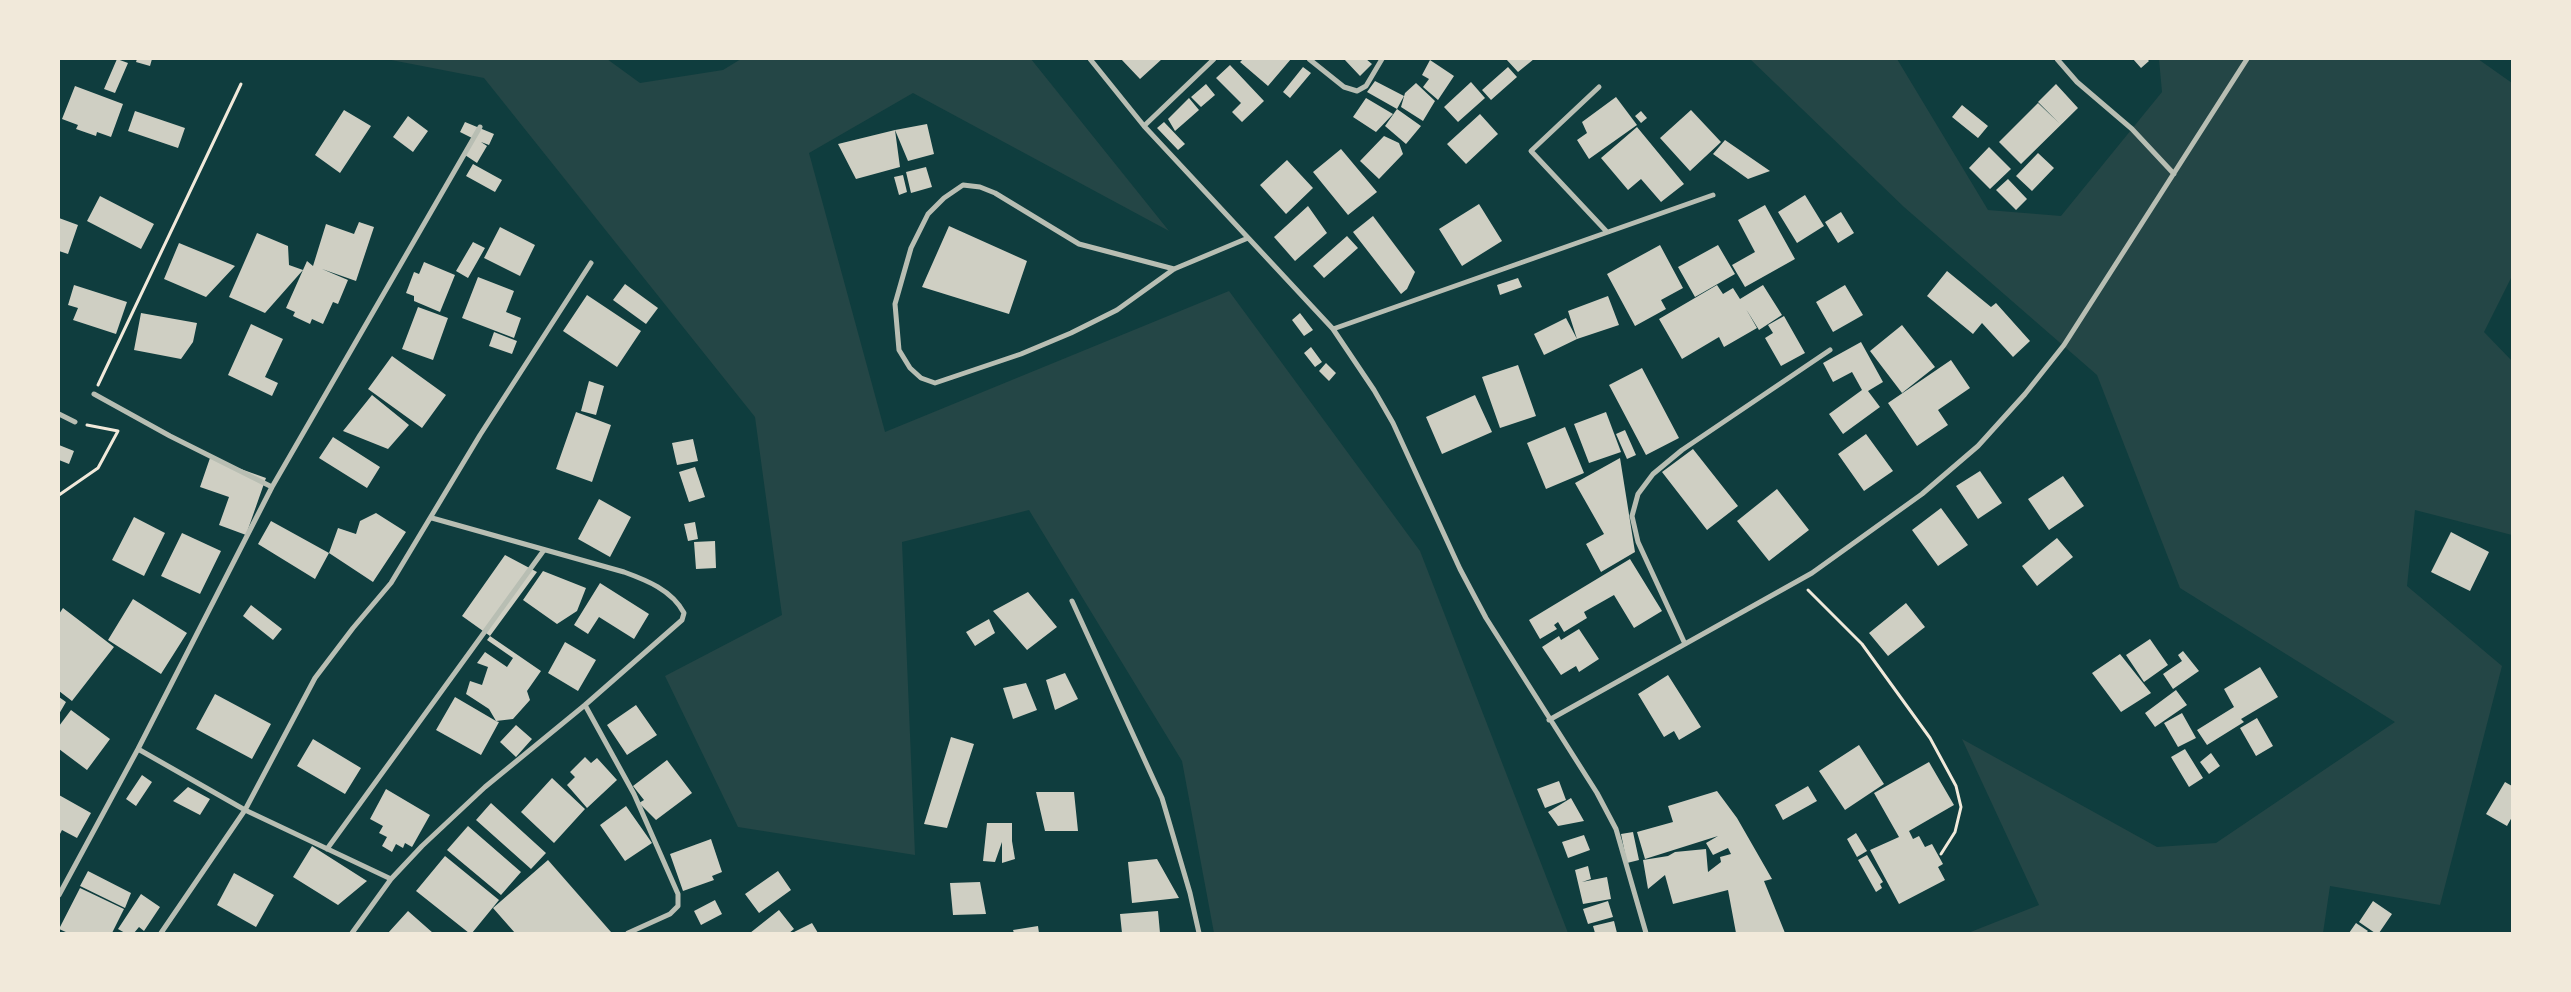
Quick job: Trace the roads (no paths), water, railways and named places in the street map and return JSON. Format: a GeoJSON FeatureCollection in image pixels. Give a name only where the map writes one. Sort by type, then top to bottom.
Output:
{"type":"FeatureCollection","features":[{"type":"Feature","properties":{"kind":"street"},"geometry":{"type":"LineString","coordinates":[[1090,59],[1144,126],[1333,329],[1374,390],[1393,424],[1460,569],[1486,618],[1597,794],[1616,829],[1646,933]]}},
{"type":"Feature","properties":{"kind":"street"},"geometry":{"type":"LineString","coordinates":[[1144,126],[1214,59]]}},
{"type":"Feature","properties":{"kind":"street"},"geometry":{"type":"LineString","coordinates":[[1309,59],[1344,87],[1357,91],[1366,86],[1382,59]]}},
{"type":"Feature","properties":{"kind":"street"},"geometry":{"type":"LineString","coordinates":[[2057,59],[2077,82],[2132,130],[2174,174]]}},
{"type":"Feature","properties":{"kind":"street"},"geometry":{"type":"LineString","coordinates":[[1549,720],[1798,580],[1922,494],[1978,446],[2025,394],[2064,345],[2247,59]]}},
{"type":"Feature","properties":{"kind":"street"},"geometry":{"type":"LineString","coordinates":[[1599,87],[1530,150],[1607,232]]}},
{"type":"Feature","properties":{"kind":"street"},"geometry":{"type":"LineString","coordinates":[[59,895],[138,749],[272,487],[480,127]]}},
{"type":"Feature","properties":{"kind":"street"},"geometry":{"type":"LineString","coordinates":[[1174,269],[1079,244],[995,194],[980,187],[963,185],[944,198],[928,214],[911,248],[895,304],[899,350],[910,368],[921,378],[935,383],[1022,354],[1071,333],[1117,310],[1174,269],[1248,238]]}},
{"type":"Feature","properties":{"kind":"street"},"geometry":{"type":"LineString","coordinates":[[1333,329],[1713,195]]}},
{"type":"Feature","properties":{"kind":"street"},"geometry":{"type":"LineString","coordinates":[[161,933],[245,810],[316,678],[353,628],[391,583],[432,518],[480,435],[591,263]]}},
{"type":"Feature","properties":{"kind":"street"},"geometry":{"type":"LineString","coordinates":[[1686,644],[1638,542],[1632,516],[1638,494],[1653,474],[1682,450],[1830,350]]}},
{"type":"Feature","properties":{"kind":"street"},"geometry":{"type":"LineString","coordinates":[[94,394],[170,436],[272,487]]}},
{"type":"Feature","properties":{"kind":"street"},"geometry":{"type":"LineString","coordinates":[[59,414],[75,422]]}},
{"type":"Feature","properties":{"kind":"street"},"geometry":{"type":"LineString","coordinates":[[352,933],[391,879],[422,846],[485,787],[585,705],[682,620],[684,613],[680,604],[651,582],[624,572],[432,518]]}},
{"type":"Feature","properties":{"kind":"street"},"geometry":{"type":"LineString","coordinates":[[327,849],[544,550]]}},
{"type":"Feature","properties":{"kind":"street"},"geometry":{"type":"LineString","coordinates":[[1072,601],[1162,798],[1190,892],[1199,933]]}},
{"type":"Feature","properties":{"kind":"street"},"geometry":{"type":"LineString","coordinates":[[585,705],[634,794],[678,894],[678,906],[670,914],[628,933]]}},
{"type":"Feature","properties":{"kind":"street"},"geometry":{"type":"LineString","coordinates":[[138,749],[245,810],[391,879]]}}]}
